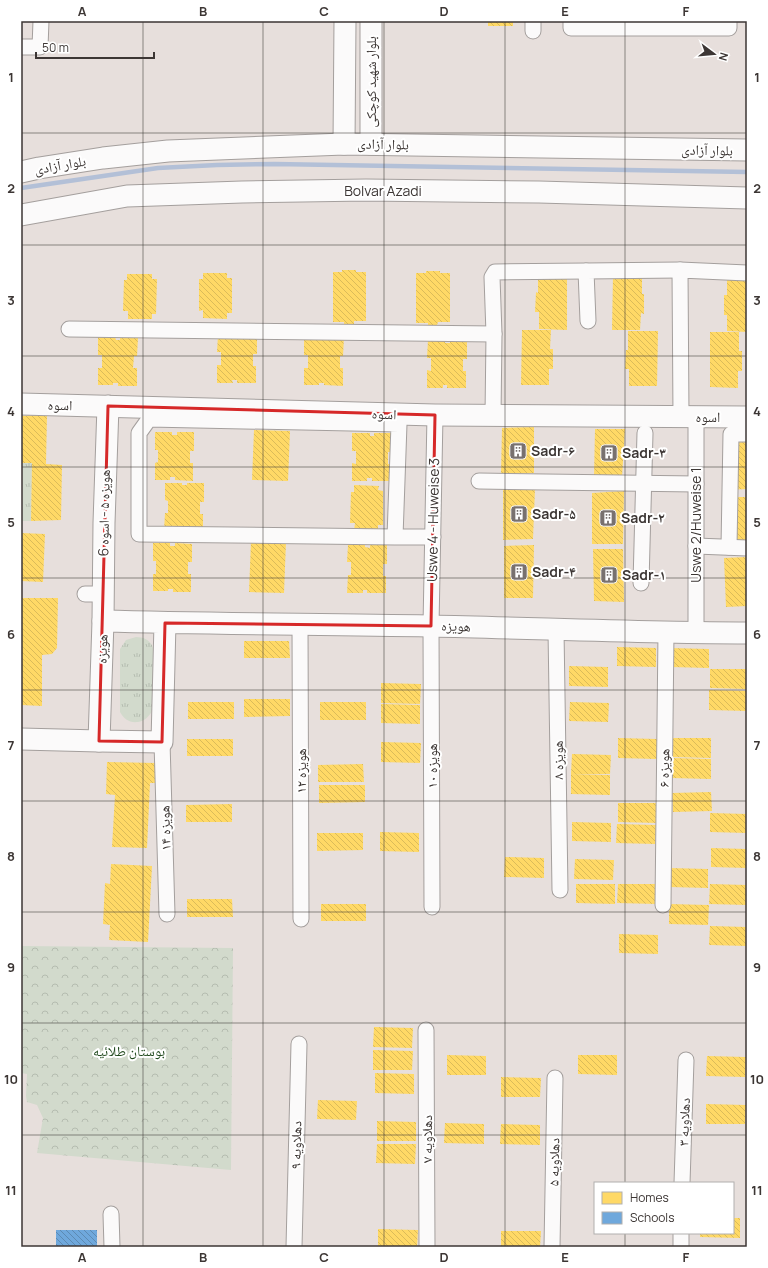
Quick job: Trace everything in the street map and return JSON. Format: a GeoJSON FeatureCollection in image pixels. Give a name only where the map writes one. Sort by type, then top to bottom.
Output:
{"type":"FeatureCollection","features":[{"type":"Feature","properties":{"kind":"street"},"geometry":{"type":"LineString","coordinates":[[21,47],[40,47],[41,21]]}},
{"type":"Feature","properties":{"kind":"street","name":"بلوار شهید کوچکی"},"geometry":{"type":"LineString","coordinates":[[344,144],[345,21]]}},
{"type":"Feature","properties":{"kind":"street","name":"بلوار شهید کوچکی"},"geometry":{"type":"LineString","coordinates":[[370,144],[371,21]]}},
{"type":"Feature","properties":{"kind":"street"},"geometry":{"type":"LineString","coordinates":[[570,21],[571,28],[729,28],[729,21]]}},
{"type":"Feature","properties":{"kind":"street"},"geometry":{"type":"LineString","coordinates":[[345,102],[351,107],[358,109],[365,107],[371,102]]}},
{"type":"Feature","properties":{"kind":"street","name":"بلوار آزادی"},"geometry":{"type":"LineString","coordinates":[[21,172],[103,158],[168,151],[344,144],[747,150]]}},
{"type":"Feature","properties":{"kind":"street","name":"Bolvar Azadi"},"geometry":{"type":"LineString","coordinates":[[21,215],[127,196],[242,192],[366,190],[539,192],[747,198]]}},
{"type":"Feature","properties":{"kind":"street"},"geometry":{"type":"LineString","coordinates":[[493,416],[494,334],[492,277],[495,272],[680,270],[747,274]]}},
{"type":"Feature","properties":{"kind":"street","name":"Uswe 2/Huweise 1"},"geometry":{"type":"LineString","coordinates":[[680,270],[689,417],[696,484],[696,633]]}},
{"type":"Feature","properties":{"kind":"street"},"geometry":{"type":"LineString","coordinates":[[586,271],[588,321]]}},
{"type":"Feature","properties":{"kind":"street"},"geometry":{"type":"LineString","coordinates":[[69,329],[494,334]]}},
{"type":"Feature","properties":{"kind":"street","name":"اسوه"},"geometry":{"type":"LineString","coordinates":[[21,404],[493,416],[747,416]]}},
{"type":"Feature","properties":{"kind":"street","name":"هویزه ۵ - اسوه 6"},"geometry":{"type":"LineString","coordinates":[[103,621],[94,594],[108,406]]}},
{"type":"Feature","properties":{"kind":"street","name":"Uswe 4 - Huweise 3"},"geometry":{"type":"LineString","coordinates":[[431,626],[435,415]]}},
{"type":"Feature","properties":{"kind":"street"},"geometry":{"type":"LineString","coordinates":[[395,537],[399,424],[149,419],[139,433],[139,534],[395,537],[433,537]]}},
{"type":"Feature","properties":{"kind":"street"},"geometry":{"type":"LineString","coordinates":[[641,582],[645,433]]}},
{"type":"Feature","properties":{"kind":"street"},"geometry":{"type":"LineString","coordinates":[[729,547],[731,434],[747,434]]}},
{"type":"Feature","properties":{"kind":"street"},"geometry":{"type":"LineString","coordinates":[[479,481],[696,484]]}},
{"type":"Feature","properties":{"kind":"street"},"geometry":{"type":"LineString","coordinates":[[696,546],[747,548]]}},
{"type":"Feature","properties":{"kind":"street","name":"هویزه"},"geometry":{"type":"LineString","coordinates":[[99,741],[103,621],[747,633]]}},
{"type":"Feature","properties":{"kind":"street"},"geometry":{"type":"LineString","coordinates":[[21,739],[162,742],[165,623]]}},
{"type":"Feature","properties":{"kind":"street","name":"هویزه ۱۲"},"geometry":{"type":"LineString","coordinates":[[300,624],[301,919]]}},
{"type":"Feature","properties":{"kind":"street","name":"هویزه ۱۰"},"geometry":{"type":"LineString","coordinates":[[431,626],[432,907]]}},
{"type":"Feature","properties":{"kind":"street","name":"هویزه ۸"},"geometry":{"type":"LineString","coordinates":[[556,630],[560,890]]}},
{"type":"Feature","properties":{"kind":"street","name":"هویزه ۶"},"geometry":{"type":"LineString","coordinates":[[663,905],[666,632]]}},
{"type":"Feature","properties":{"kind":"street","name":"هویزه ۱۴"},"geometry":{"type":"LineString","coordinates":[[162,742],[167,914]]}},
{"type":"Feature","properties":{"kind":"street","name":"دهلاویه ۷"},"geometry":{"type":"LineString","coordinates":[[426,1030],[427,1247]]}},
{"type":"Feature","properties":{"kind":"street","name":"دهلاویه ۹"},"geometry":{"type":"LineString","coordinates":[[294,1247],[299,1044]]}},
{"type":"Feature","properties":{"kind":"street","name":"دهلاویه ۳"},"geometry":{"type":"LineString","coordinates":[[682,1182],[686,1060]]}},
{"type":"Feature","properties":{"kind":"street","name":"دهلاویه ۵"},"geometry":{"type":"LineString","coordinates":[[552,1247],[555,1078]]}},
{"type":"Feature","properties":{"kind":"street"},"geometry":{"type":"LineString","coordinates":[[111,1214],[112,1247]]}},
{"type":"Feature","properties":{"kind":"street"},"geometry":{"type":"LineString","coordinates":[[680,1247],[681,1234]]}},
{"type":"Feature","properties":{"kind":"highlighted area"},"geometry":{"type":"Polygon","coordinates":[[[108,406],[435,415],[431,626],[165,623],[162,742],[99,741],[108,406]]]}},
{"type":"Feature","properties":{"kind":"green space"},"geometry":{"type":"Polygon","coordinates":[[[21,463],[32,463],[31,521],[21,521],[21,463]]]}},
{"type":"Feature","properties":{"kind":"green space"},"geometry":{"type":"Polygon","coordinates":[[[136,637],[146,640],[152,645],[154,652],[154,680],[152,711],[144,720],[132,722],[123,717],[120,712],[120,649],[126,640],[136,637]]]}},
{"type":"Feature","properties":{"kind":"green space","name":"بوستان طلائیه"},"geometry":{"type":"Polygon","coordinates":[[[21,946],[233,948],[231,1170],[37,1153],[43,1118],[37,1105],[27,1102],[27,1074],[21,1073],[21,946]]]}},
{"type":"Feature","properties":{"kind":"building: Homes"},"geometry":{"type":"Polygon","coordinates":[[[488,21],[513,21],[513,26],[488,26],[488,21]]]}},
{"type":"Feature","properties":{"kind":"building: Homes"},"geometry":{"type":"Polygon","coordinates":[[[342,270],[366,272],[366,321],[354,321],[354,324],[333,322],[333,272],[342,272],[342,270]]]}},
{"type":"Feature","properties":{"kind":"building: Homes"},"geometry":{"type":"Polygon","coordinates":[[[426,271],[450,273],[450,322],[438,322],[437,325],[428,326],[428,323],[416,323],[416,273],[426,273],[426,271]]]}},
{"type":"Feature","properties":{"kind":"building: Homes"},"geometry":{"type":"Polygon","coordinates":[[[203,273],[227,273],[227,278],[232,278],[232,313],[227,313],[227,319],[203,318],[203,310],[199,311],[199,279],[203,279],[203,273]]]}},
{"type":"Feature","properties":{"kind":"building: Homes"},"geometry":{"type":"Polygon","coordinates":[[[127,274],[152,274],[152,279],[157,279],[156,314],[152,314],[152,319],[128,319],[128,311],[123,311],[124,280],[127,280],[127,274]]]}},
{"type":"Feature","properties":{"kind":"building: Homes"},"geometry":{"type":"Polygon","coordinates":[[[538,274],[567,274],[567,330],[539,329],[539,312],[535,312],[536,292],[538,293],[538,274]]]}},
{"type":"Feature","properties":{"kind":"building: Homes"},"geometry":{"type":"Polygon","coordinates":[[[613,275],[642,275],[644,314],[641,313],[640,330],[612,330],[613,275]]]}},
{"type":"Feature","properties":{"kind":"building: Homes"},"geometry":{"type":"Polygon","coordinates":[[[727,276],[747,277],[747,332],[727,331],[727,315],[724,315],[724,295],[727,295],[727,276]]]}},
{"type":"Feature","properties":{"kind":"building: Homes"},"geometry":{"type":"Polygon","coordinates":[[[522,330],[551,330],[550,349],[553,349],[553,369],[549,369],[549,385],[521,385],[522,330]]]}},
{"type":"Feature","properties":{"kind":"building: Homes"},"geometry":{"type":"Polygon","coordinates":[[[628,331],[658,331],[657,386],[629,386],[629,369],[625,369],[626,350],[628,350],[628,331]]]}},
{"type":"Feature","properties":{"kind":"building: Homes"},"geometry":{"type":"Polygon","coordinates":[[[710,332],[739,332],[739,351],[742,351],[742,371],[738,371],[738,388],[710,387],[710,332]]]}},
{"type":"Feature","properties":{"kind":"building: Homes"},"geometry":{"type":"Polygon","coordinates":[[[218,335],[257,335],[257,354],[253,354],[253,366],[256,366],[256,383],[237,383],[237,380],[232,380],[233,383],[217,383],[217,365],[221,365],[221,352],[217,352],[218,335]]]}},
{"type":"Feature","properties":{"kind":"building: Homes"},"geometry":{"type":"Polygon","coordinates":[[[98,337],[115,337],[116,340],[120,340],[120,337],[138,338],[137,356],[134,356],[133,368],[137,368],[137,386],[118,386],[118,383],[113,383],[113,385],[98,385],[98,368],[102,368],[102,355],[98,355],[98,337]]]}},
{"type":"Feature","properties":{"kind":"building: Homes"},"geometry":{"type":"Polygon","coordinates":[[[304,337],[322,337],[322,340],[326,340],[326,337],[344,337],[343,356],[340,356],[340,368],[343,368],[343,386],[324,385],[324,383],[319,383],[319,385],[304,385],[304,368],[308,368],[308,355],[304,355],[304,337]]]}},
{"type":"Feature","properties":{"kind":"building: Homes"},"geometry":{"type":"Polygon","coordinates":[[[428,340],[445,340],[445,343],[450,343],[450,340],[467,340],[467,359],[463,359],[463,371],[466,371],[466,388],[447,388],[447,385],[443,385],[443,388],[427,388],[427,370],[431,371],[431,358],[427,358],[428,340]]]}},
{"type":"Feature","properties":{"kind":"building: Homes"},"geometry":{"type":"Polygon","coordinates":[[[47,415],[46,464],[62,465],[61,520],[31,521],[32,463],[21,463],[21,416],[47,415]]]}},
{"type":"Feature","properties":{"kind":"building: Homes","name":"Sadr-۶"},"geometry":{"type":"Polygon","coordinates":[[[534,427],[534,473],[501,474],[502,428],[534,427]]]}},
{"type":"Feature","properties":{"kind":"building: Homes","name":"Sadr-۳"},"geometry":{"type":"Polygon","coordinates":[[[595,429],[625,429],[622,477],[594,477],[595,429]]]}},
{"type":"Feature","properties":{"kind":"building: Homes"},"geometry":{"type":"Polygon","coordinates":[[[254,430],[290,431],[288,481],[252,480],[254,430]]]}},
{"type":"Feature","properties":{"kind":"building: Homes"},"geometry":{"type":"Polygon","coordinates":[[[155,432],[172,432],[172,435],[177,435],[177,432],[194,432],[194,451],[190,451],[190,463],[193,463],[193,481],[175,480],[175,477],[170,477],[170,480],[155,480],[155,463],[158,462],[158,450],[155,450],[155,432]]]}},
{"type":"Feature","properties":{"kind":"building: Homes"},"geometry":{"type":"Polygon","coordinates":[[[352,433],[370,433],[370,436],[374,436],[374,433],[392,433],[391,452],[388,452],[388,464],[391,464],[391,481],[372,481],[372,478],[367,478],[367,481],[352,481],[352,463],[356,464],[356,451],[352,451],[352,433]]]}},
{"type":"Feature","properties":{"kind":"building: Homes"},"geometry":{"type":"Polygon","coordinates":[[[747,442],[747,489],[728,490],[727,443],[747,442]]]}},
{"type":"Feature","properties":{"kind":"building: Homes"},"geometry":{"type":"Polygon","coordinates":[[[165,483],[182,483],[182,485],[187,485],[187,483],[204,483],[204,502],[200,502],[200,514],[203,514],[203,531],[164,531],[165,513],[168,513],[168,501],[165,500],[165,483]]]}},
{"type":"Feature","properties":{"kind":"building: Homes"},"geometry":{"type":"Polygon","coordinates":[[[354,485],[379,486],[378,490],[383,491],[383,525],[378,525],[378,531],[354,531],[355,523],[350,523],[351,492],[354,492],[354,485]]]}},
{"type":"Feature","properties":{"kind":"building: Homes","name":"Sadr-۵"},"geometry":{"type":"Polygon","coordinates":[[[503,489],[535,489],[533,539],[503,540],[503,489]]]}},
{"type":"Feature","properties":{"kind":"building: Homes","name":"Sadr-۲"},"geometry":{"type":"Polygon","coordinates":[[[624,491],[623,544],[592,544],[592,493],[624,491]]]}},
{"type":"Feature","properties":{"kind":"building: Homes"},"geometry":{"type":"Polygon","coordinates":[[[729,497],[747,497],[747,542],[729,542],[729,497]]]}},
{"type":"Feature","properties":{"kind":"building: Homes"},"geometry":{"type":"Polygon","coordinates":[[[21,533],[45,534],[43,582],[21,581],[21,533]]]}},
{"type":"Feature","properties":{"kind":"building: Homes"},"geometry":{"type":"Polygon","coordinates":[[[251,541],[286,542],[284,593],[249,592],[251,541]]]}},
{"type":"Feature","properties":{"kind":"building: Homes"},"geometry":{"type":"Polygon","coordinates":[[[153,543],[170,543],[170,546],[175,546],[175,543],[192,544],[192,562],[188,562],[188,574],[191,574],[191,592],[173,592],[173,589],[168,589],[168,591],[153,591],[153,574],[156,574],[156,561],[153,561],[153,543]]]}},
{"type":"Feature","properties":{"kind":"building: Homes"},"geometry":{"type":"Polygon","coordinates":[[[348,545],[365,545],[365,547],[370,548],[370,545],[387,545],[387,564],[383,564],[383,576],[386,576],[386,593],[367,593],[367,590],[363,590],[363,593],[347,593],[348,575],[351,575],[351,562],[347,562],[348,545]]]}},
{"type":"Feature","properties":{"kind":"building: Homes","name":"Sadr-۴"},"geometry":{"type":"Polygon","coordinates":[[[534,545],[533,598],[504,598],[504,546],[534,545]]]}},
{"type":"Feature","properties":{"kind":"building: Homes","name":"Sadr-۱"},"geometry":{"type":"Polygon","coordinates":[[[593,549],[623,549],[624,602],[594,601],[593,549]]]}},
{"type":"Feature","properties":{"kind":"building: Homes"},"geometry":{"type":"Polygon","coordinates":[[[747,557],[747,606],[726,607],[724,558],[747,557]]]}},
{"type":"Feature","properties":{"kind":"building: Homes"},"geometry":{"type":"Polygon","coordinates":[[[21,598],[58,598],[57,648],[52,654],[42,655],[42,706],[21,705],[21,598]]]}},
{"type":"Feature","properties":{"kind":"building: Homes"},"geometry":{"type":"Polygon","coordinates":[[[244,641],[289,641],[290,658],[244,658],[244,641]]]}},
{"type":"Feature","properties":{"kind":"building: Homes"},"geometry":{"type":"Polygon","coordinates":[[[617,647],[656,648],[656,667],[617,666],[617,647]]]}},
{"type":"Feature","properties":{"kind":"building: Homes"},"geometry":{"type":"Polygon","coordinates":[[[670,648],[709,649],[709,668],[670,667],[670,648]]]}},
{"type":"Feature","properties":{"kind":"building: Homes"},"geometry":{"type":"Polygon","coordinates":[[[569,666],[608,667],[608,687],[569,686],[569,666]]]}},
{"type":"Feature","properties":{"kind":"building: Homes"},"geometry":{"type":"Polygon","coordinates":[[[710,669],[747,669],[747,689],[710,688],[710,669]]]}},
{"type":"Feature","properties":{"kind":"building: Homes"},"geometry":{"type":"Polygon","coordinates":[[[381,683],[421,684],[420,704],[381,703],[381,683]]]}},
{"type":"Feature","properties":{"kind":"building: Homes"},"geometry":{"type":"Polygon","coordinates":[[[709,690],[747,691],[747,711],[709,710],[709,690]]]}},
{"type":"Feature","properties":{"kind":"building: Homes"},"geometry":{"type":"Polygon","coordinates":[[[244,699],[290,699],[290,716],[244,717],[244,699]]]}},
{"type":"Feature","properties":{"kind":"building: Homes"},"geometry":{"type":"Polygon","coordinates":[[[188,702],[234,702],[234,719],[188,719],[188,702]]]}},
{"type":"Feature","properties":{"kind":"building: Homes"},"geometry":{"type":"Polygon","coordinates":[[[320,702],[366,702],[366,720],[320,720],[320,702]]]}},
{"type":"Feature","properties":{"kind":"building: Homes"},"geometry":{"type":"Polygon","coordinates":[[[570,702],[609,703],[608,722],[569,721],[570,702]]]}},
{"type":"Feature","properties":{"kind":"building: Homes"},"geometry":{"type":"Polygon","coordinates":[[[381,704],[420,705],[420,724],[381,723],[381,704]]]}},
{"type":"Feature","properties":{"kind":"building: Homes"},"geometry":{"type":"Polygon","coordinates":[[[618,738],[657,739],[657,759],[618,758],[618,738]]]}},
{"type":"Feature","properties":{"kind":"building: Homes"},"geometry":{"type":"Polygon","coordinates":[[[672,738],[711,738],[711,758],[671,757],[672,738]]]}},
{"type":"Feature","properties":{"kind":"building: Homes"},"geometry":{"type":"Polygon","coordinates":[[[187,739],[233,739],[233,756],[187,756],[187,739]]]}},
{"type":"Feature","properties":{"kind":"building: Homes"},"geometry":{"type":"Polygon","coordinates":[[[381,742],[421,743],[420,763],[381,762],[381,742]]]}},
{"type":"Feature","properties":{"kind":"building: Homes"},"geometry":{"type":"Polygon","coordinates":[[[572,754],[611,755],[610,774],[571,774],[572,754]]]}},
{"type":"Feature","properties":{"kind":"building: Homes"},"geometry":{"type":"Polygon","coordinates":[[[672,758],[711,759],[711,779],[671,778],[672,758]]]}},
{"type":"Feature","properties":{"kind":"building: Homes"},"geometry":{"type":"Polygon","coordinates":[[[107,762],[156,763],[155,783],[150,783],[147,848],[112,847],[115,795],[106,794],[107,762]]]}},
{"type":"Feature","properties":{"kind":"building: Homes"},"geometry":{"type":"Polygon","coordinates":[[[363,764],[364,782],[318,782],[318,765],[363,764]]]}},
{"type":"Feature","properties":{"kind":"building: Homes"},"geometry":{"type":"Polygon","coordinates":[[[571,774],[610,775],[610,795],[571,794],[571,774]]]}},
{"type":"Feature","properties":{"kind":"building: Homes"},"geometry":{"type":"Polygon","coordinates":[[[319,785],[365,785],[365,802],[319,803],[319,785]]]}},
{"type":"Feature","properties":{"kind":"building: Homes"},"geometry":{"type":"Polygon","coordinates":[[[711,792],[712,811],[673,812],[672,793],[711,792]]]}},
{"type":"Feature","properties":{"kind":"building: Homes"},"geometry":{"type":"Polygon","coordinates":[[[618,803],[657,803],[657,823],[618,822],[618,803]]]}},
{"type":"Feature","properties":{"kind":"building: Homes"},"geometry":{"type":"Polygon","coordinates":[[[232,804],[232,822],[186,822],[186,805],[232,804]]]}},
{"type":"Feature","properties":{"kind":"building: Homes"},"geometry":{"type":"Polygon","coordinates":[[[710,813],[747,814],[747,833],[710,832],[710,813]]]}},
{"type":"Feature","properties":{"kind":"building: Homes"},"geometry":{"type":"Polygon","coordinates":[[[572,822],[611,823],[611,842],[572,841],[572,822]]]}},
{"type":"Feature","properties":{"kind":"building: Homes"},"geometry":{"type":"Polygon","coordinates":[[[617,824],[656,825],[655,844],[616,843],[617,824]]]}},
{"type":"Feature","properties":{"kind":"building: Homes"},"geometry":{"type":"Polygon","coordinates":[[[380,832],[419,833],[419,852],[380,851],[380,832]]]}},
{"type":"Feature","properties":{"kind":"building: Homes"},"geometry":{"type":"Polygon","coordinates":[[[317,833],[363,833],[363,850],[317,851],[317,833]]]}},
{"type":"Feature","properties":{"kind":"building: Homes"},"geometry":{"type":"Polygon","coordinates":[[[711,848],[747,849],[747,868],[711,867],[711,848]]]}},
{"type":"Feature","properties":{"kind":"building: Homes"},"geometry":{"type":"Polygon","coordinates":[[[505,857],[544,858],[544,878],[504,877],[505,857]]]}},
{"type":"Feature","properties":{"kind":"building: Homes"},"geometry":{"type":"Polygon","coordinates":[[[575,859],[614,860],[613,880],[574,879],[575,859]]]}},
{"type":"Feature","properties":{"kind":"building: Homes"},"geometry":{"type":"Polygon","coordinates":[[[111,864],[152,866],[148,942],[109,940],[110,925],[103,924],[105,883],[110,884],[111,864]]]}},
{"type":"Feature","properties":{"kind":"building: Homes"},"geometry":{"type":"Polygon","coordinates":[[[669,868],[708,869],[708,888],[669,887],[669,868]]]}},
{"type":"Feature","properties":{"kind":"building: Homes"},"geometry":{"type":"Polygon","coordinates":[[[576,884],[615,884],[615,904],[576,903],[576,884]]]}},
{"type":"Feature","properties":{"kind":"building: Homes"},"geometry":{"type":"Polygon","coordinates":[[[618,884],[657,884],[656,904],[617,903],[618,884]]]}},
{"type":"Feature","properties":{"kind":"building: Homes"},"geometry":{"type":"Polygon","coordinates":[[[710,884],[747,885],[747,905],[709,904],[710,884]]]}},
{"type":"Feature","properties":{"kind":"building: Homes"},"geometry":{"type":"Polygon","coordinates":[[[187,899],[232,899],[233,917],[187,917],[187,899]]]}},
{"type":"Feature","properties":{"kind":"building: Homes"},"geometry":{"type":"Polygon","coordinates":[[[321,904],[366,904],[366,921],[321,921],[321,904]]]}},
{"type":"Feature","properties":{"kind":"building: Homes"},"geometry":{"type":"Polygon","coordinates":[[[669,904],[709,905],[708,925],[669,924],[669,904]]]}},
{"type":"Feature","properties":{"kind":"building: Homes"},"geometry":{"type":"Polygon","coordinates":[[[710,926],[747,927],[747,946],[709,945],[710,926]]]}},
{"type":"Feature","properties":{"kind":"building: Homes"},"geometry":{"type":"Polygon","coordinates":[[[619,934],[658,935],[658,954],[619,953],[619,934]]]}},
{"type":"Feature","properties":{"kind":"building: Homes"},"geometry":{"type":"Polygon","coordinates":[[[374,1027],[413,1028],[412,1048],[373,1047],[374,1027]]]}},
{"type":"Feature","properties":{"kind":"building: Homes"},"geometry":{"type":"Polygon","coordinates":[[[373,1050],[413,1051],[412,1070],[373,1070],[373,1050]]]}},
{"type":"Feature","properties":{"kind":"building: Homes"},"geometry":{"type":"Polygon","coordinates":[[[447,1055],[486,1056],[486,1075],[447,1075],[447,1055]]]}},
{"type":"Feature","properties":{"kind":"building: Homes"},"geometry":{"type":"Polygon","coordinates":[[[578,1055],[617,1055],[617,1075],[578,1074],[578,1055]]]}},
{"type":"Feature","properties":{"kind":"building: Homes"},"geometry":{"type":"Polygon","coordinates":[[[707,1056],[746,1057],[745,1077],[706,1076],[707,1056]]]}},
{"type":"Feature","properties":{"kind":"building: Homes"},"geometry":{"type":"Polygon","coordinates":[[[375,1073],[414,1074],[414,1094],[375,1093],[375,1073]]]}},
{"type":"Feature","properties":{"kind":"building: Homes"},"geometry":{"type":"Polygon","coordinates":[[[501,1077],[541,1078],[540,1097],[501,1097],[501,1077]]]}},
{"type":"Feature","properties":{"kind":"building: Homes"},"geometry":{"type":"Polygon","coordinates":[[[318,1100],[357,1101],[356,1120],[317,1119],[318,1100]]]}},
{"type":"Feature","properties":{"kind":"building: Homes"},"geometry":{"type":"Polygon","coordinates":[[[706,1104],[746,1105],[745,1124],[706,1124],[706,1104]]]}},
{"type":"Feature","properties":{"kind":"building: Homes"},"geometry":{"type":"Polygon","coordinates":[[[377,1121],[416,1122],[416,1141],[377,1141],[377,1121]]]}},
{"type":"Feature","properties":{"kind":"building: Homes"},"geometry":{"type":"Polygon","coordinates":[[[445,1123],[484,1124],[484,1144],[444,1143],[445,1123]]]}},
{"type":"Feature","properties":{"kind":"building: Homes"},"geometry":{"type":"Polygon","coordinates":[[[501,1124],[540,1125],[540,1145],[500,1144],[501,1124]]]}},
{"type":"Feature","properties":{"kind":"building: Homes"},"geometry":{"type":"Polygon","coordinates":[[[377,1144],[416,1144],[415,1164],[376,1163],[377,1144]]]}},
{"type":"Feature","properties":{"kind":"building: Homes"},"geometry":{"type":"Polygon","coordinates":[[[734,1218],[740,1218],[740,1238],[700,1237],[700,1234],[734,1234],[734,1218]]]}},
{"type":"Feature","properties":{"kind":"building: Homes"},"geometry":{"type":"Polygon","coordinates":[[[378,1229],[418,1230],[417,1247],[378,1247],[378,1229]]]}},
{"type":"Feature","properties":{"kind":"building: Homes"},"geometry":{"type":"Polygon","coordinates":[[[501,1231],[541,1231],[540,1247],[501,1247],[501,1231]]]}},
{"type":"Feature","properties":{"kind":"building: Schools"},"geometry":{"type":"Polygon","coordinates":[[[56,1230],[97,1230],[97,1247],[56,1247],[56,1230]]]}},
{"type":"Feature","properties":{"kind":"waterway"},"geometry":{"type":"LineString","coordinates":[[21,188],[158,168],[217,165],[275,164],[747,172]]}},
{"type":"Feature","properties":{"kind":"place","name":"Sadr-۶"},"geometry":{"type":"Point","coordinates":[518,451]}},
{"type":"Feature","properties":{"kind":"place","name":"Sadr-۳"},"geometry":{"type":"Point","coordinates":[609,453]}},
{"type":"Feature","properties":{"kind":"place","name":"Sadr-۵"},"geometry":{"type":"Point","coordinates":[519,514]}},
{"type":"Feature","properties":{"kind":"place","name":"Sadr-۲"},"geometry":{"type":"Point","coordinates":[608,518]}},
{"type":"Feature","properties":{"kind":"place","name":"Sadr-۴"},"geometry":{"type":"Point","coordinates":[519,572]}},
{"type":"Feature","properties":{"kind":"place","name":"Sadr-۱"},"geometry":{"type":"Point","coordinates":[609,575]}}]}
